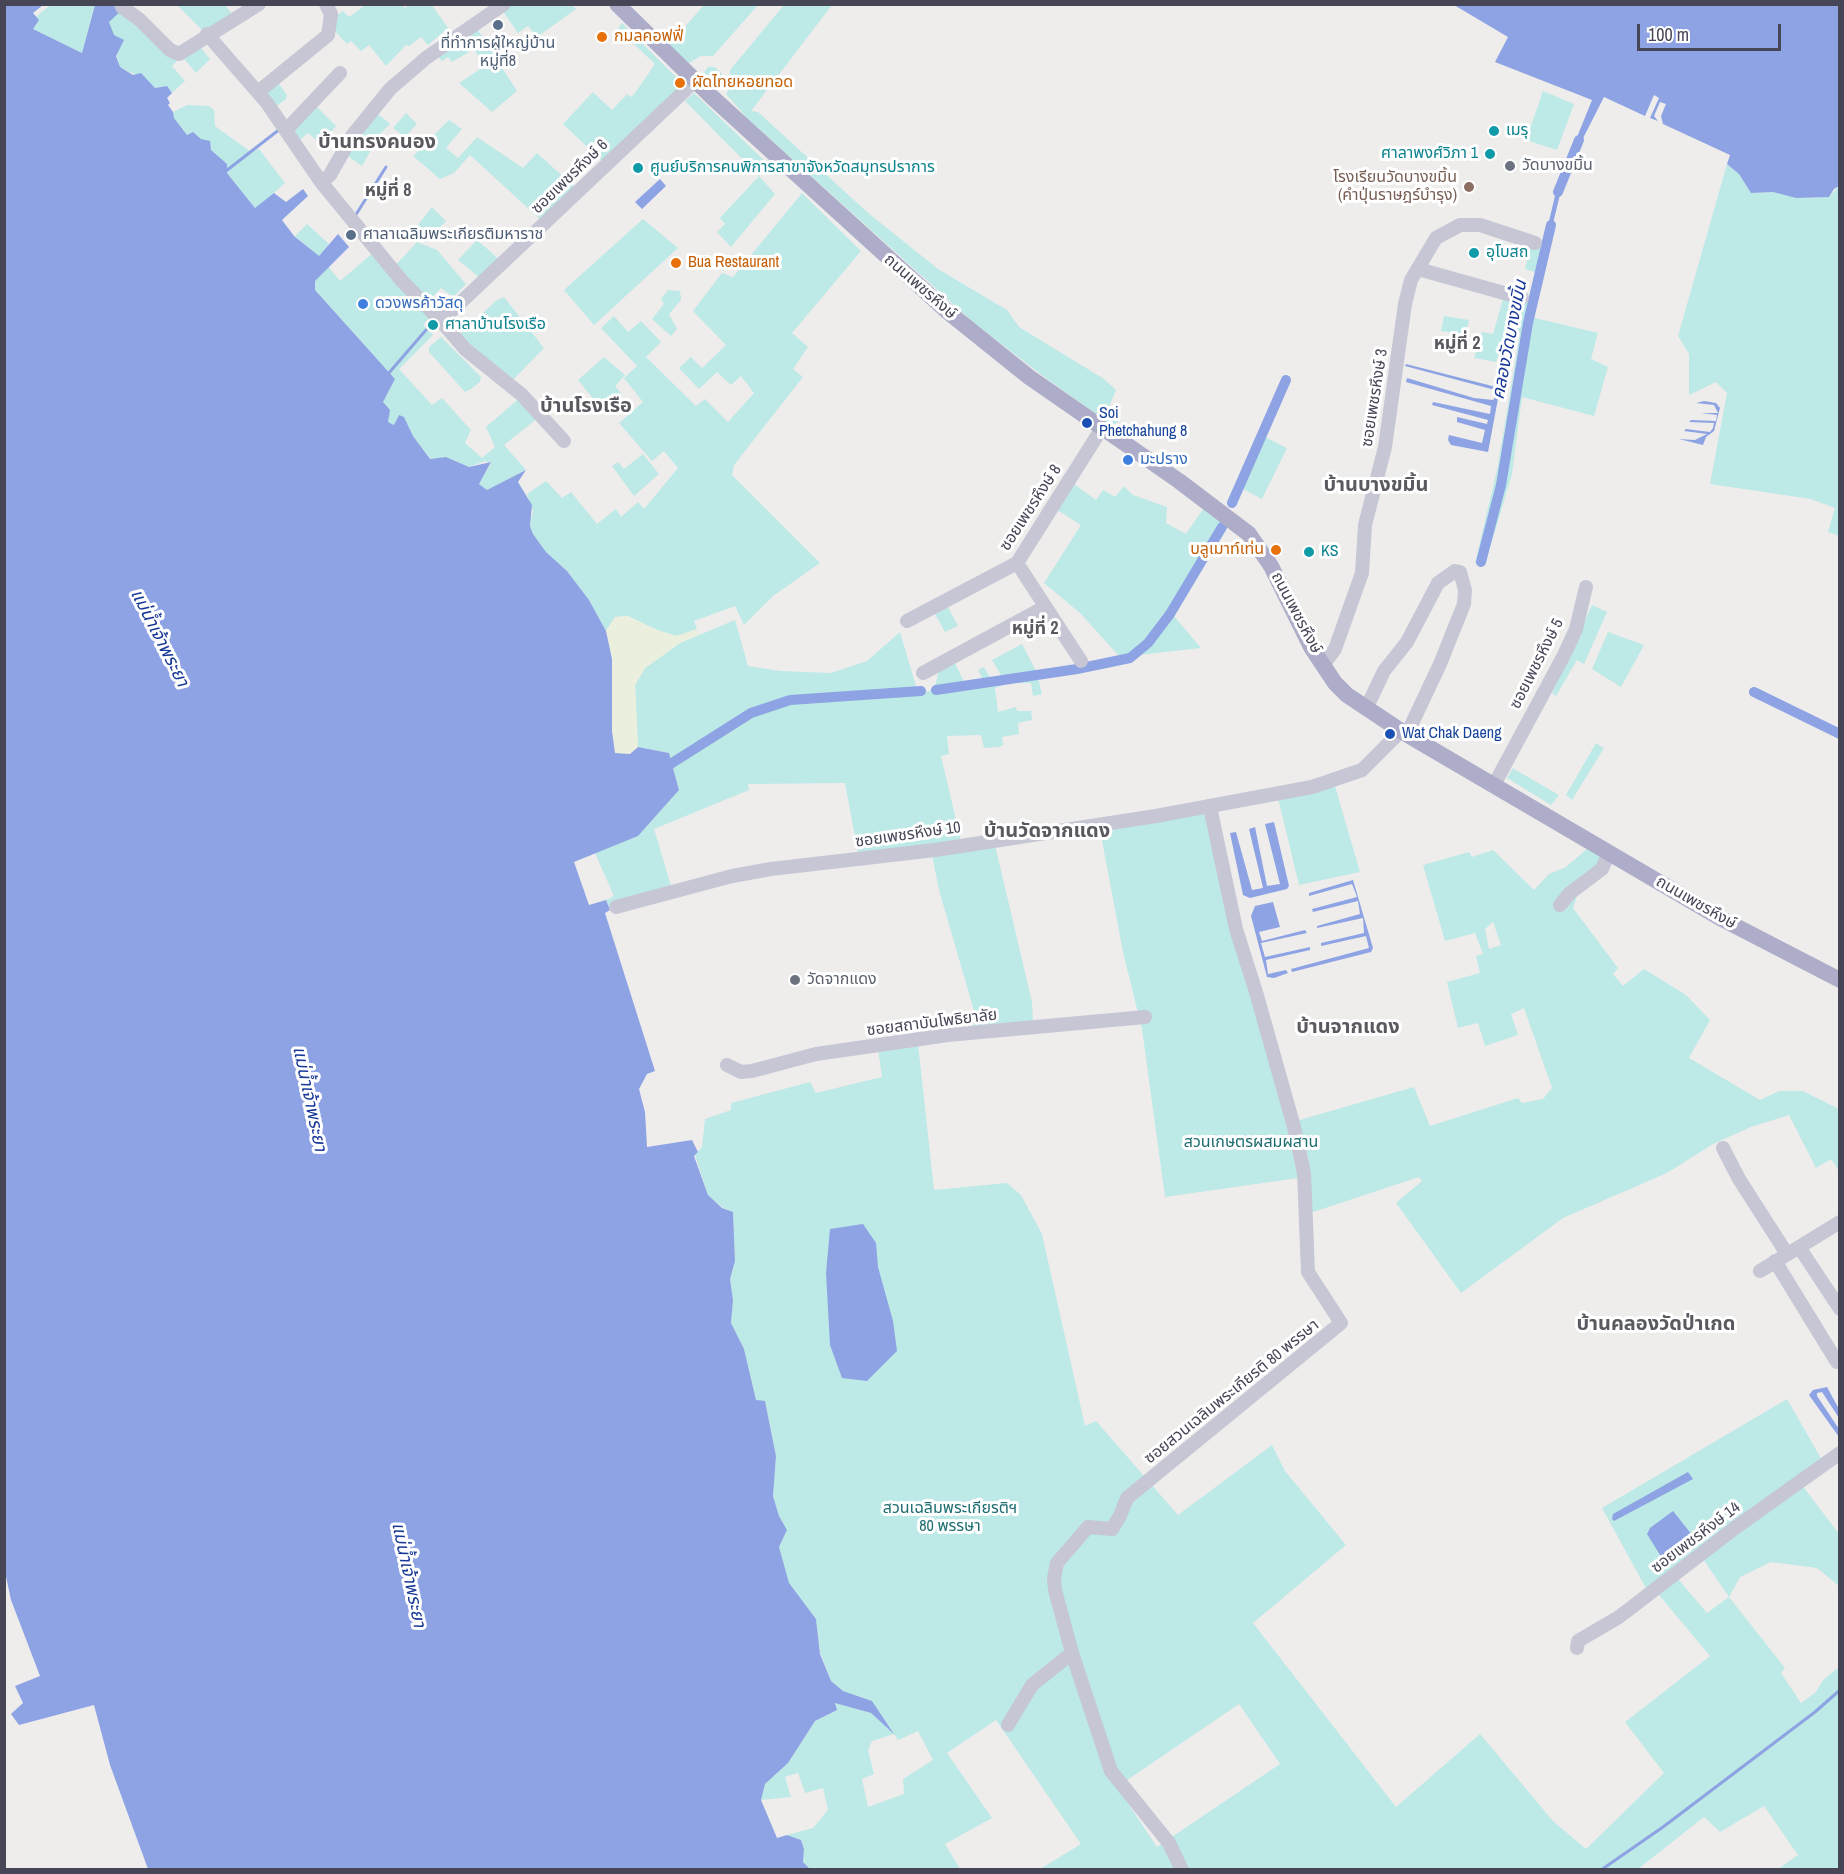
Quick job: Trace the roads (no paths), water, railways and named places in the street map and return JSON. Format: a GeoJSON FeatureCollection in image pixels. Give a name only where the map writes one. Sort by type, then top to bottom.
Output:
{"type":"FeatureCollection","features":[{"type":"Feature","properties":{"kind":"main road","name":"ถนนเพชรหึงษ์"},"geometry":{"type":"LineString","coordinates":[[616,4],[695,81],[948,312],[1029,377],[1179,481],[1249,534],[1271,566],[1323,665],[1335,683],[1366,708],[1722,919],[1838,977]]}},
{"type":"Feature","properties":{"kind":"street"},"geometry":{"type":"LineString","coordinates":[[122,7],[140,20],[172,52],[179,54],[207,34],[259,4]]}},
{"type":"Feature","properties":{"kind":"street"},"geometry":{"type":"LineString","coordinates":[[258,92],[328,35],[331,15],[326,4]]}},
{"type":"Feature","properties":{"kind":"street"},"geometry":{"type":"LineString","coordinates":[[321,182],[330,175],[352,136],[390,89],[426,58],[497,6]]}},
{"type":"Feature","properties":{"kind":"street"},"geometry":{"type":"LineString","coordinates":[[207,34],[258,92],[321,182],[396,274],[465,349],[522,395],[564,441]]}},
{"type":"Feature","properties":{"kind":"street"},"geometry":{"type":"LineString","coordinates":[[286,130],[340,73]]}},
{"type":"Feature","properties":{"kind":"street","name":"ซอยเพชรหึงษ์ 6"},"geometry":{"type":"LineString","coordinates":[[441,321],[695,81]]}},
{"type":"Feature","properties":{"kind":"street","name":"ซอยเพชรหึงษ์ 3"},"geometry":{"type":"LineString","coordinates":[[1323,665],[1335,649],[1362,573],[1365,525],[1385,447],[1405,304],[1411,280],[1436,238],[1460,225],[1480,225],[1535,243]]}},
{"type":"Feature","properties":{"kind":"street"},"geometry":{"type":"LineString","coordinates":[[1418,269],[1522,298]]}},
{"type":"Feature","properties":{"kind":"street","name":"ซอยเพชรหึงษ์ 8"},"geometry":{"type":"LineString","coordinates":[[907,621],[1017,562],[1102,428]]}},
{"type":"Feature","properties":{"kind":"street"},"geometry":{"type":"LineString","coordinates":[[1017,562],[1081,661]]}},
{"type":"Feature","properties":{"kind":"street","name":"ซอยเพชรหึงษ์ 10"},"geometry":{"type":"LineString","coordinates":[[616,907],[732,876],[771,869],[931,850],[1210,807],[1341,779],[1372,763],[1404,732],[1440,664],[1464,604],[1465,590],[1460,572],[1455,571],[1438,583],[1407,642],[1378,680],[1366,708]]}},
{"type":"Feature","properties":{"kind":"street","name":"ซอยเพชรหึงษ์ 5"},"geometry":{"type":"LineString","coordinates":[[1494,785],[1564,655],[1576,629],[1586,587]]}},
{"type":"Feature","properties":{"kind":"street"},"geometry":{"type":"LineString","coordinates":[[924,673],[1045,607]]}},
{"type":"Feature","properties":{"kind":"street","name":"ซอยสวนเฉลิมพระเกียรติ 80 พรรษา"},"geometry":{"type":"LineString","coordinates":[[1182,1869],[1169,1843],[1111,1771],[1072,1653],[1055,1590],[1054,1578],[1057,1563],[1088,1527],[1112,1529],[1127,1498],[1341,1323],[1308,1272],[1304,1173],[1285,1095],[1236,929],[1210,807]]}},
{"type":"Feature","properties":{"kind":"street"},"geometry":{"type":"LineString","coordinates":[[1560,905],[1570,893],[1602,869],[1609,853]]}},
{"type":"Feature","properties":{"kind":"street","name":"ซอยสถาบันโพธิยาลัย"},"geometry":{"type":"LineString","coordinates":[[727,1065],[741,1072],[752,1071],[816,1054],[948,1035],[1145,1017]]}},
{"type":"Feature","properties":{"kind":"street"},"geometry":{"type":"LineString","coordinates":[[1724,1148],[1739,1179],[1787,1254],[1837,1362]]}},
{"type":"Feature","properties":{"kind":"street"},"geometry":{"type":"LineString","coordinates":[[1760,1270],[1839,1222]]}},
{"type":"Feature","properties":{"kind":"street"},"geometry":{"type":"LineString","coordinates":[[1787,1254],[1839,1309]]}},
{"type":"Feature","properties":{"kind":"street","name":"ซอยเพชรหึงษ์ 14"},"geometry":{"type":"LineString","coordinates":[[1577,1648],[1578,1641],[1619,1617],[1735,1528],[1839,1454]]}},
{"type":"Feature","properties":{"kind":"street"},"geometry":{"type":"LineString","coordinates":[[1008,1725],[1032,1685],[1072,1653]]}},
{"type":"Feature","properties":{"kind":"water","name":"แม่น้ำเจ้าพระยา"},"geometry":{"type":"Polygon","coordinates":[[[4,5],[43,5],[33,13],[39,20],[33,29],[82,53],[95,5],[111,5],[122,10],[109,22],[114,35],[124,40],[116,56],[120,67],[133,75],[141,73],[155,88],[167,86],[172,93],[167,98],[174,118],[187,135],[193,132],[201,139],[210,141],[211,150],[227,164],[227,173],[255,208],[274,193],[286,202],[303,189],[308,196],[282,220],[294,236],[319,256],[338,234],[349,247],[315,281],[315,290],[395,379],[383,402],[390,410],[388,422],[394,425],[399,415],[404,417],[413,436],[430,459],[446,457],[469,467],[491,462],[479,484],[487,490],[526,470],[518,482],[532,505],[530,526],[533,534],[546,552],[567,571],[589,600],[606,631],[612,659],[612,731],[615,753],[630,754],[638,747],[669,753],[679,790],[638,836],[574,862],[589,905],[606,900],[610,910],[605,913],[655,1071],[647,1074],[639,1089],[645,1112],[647,1147],[692,1140],[698,1152],[694,1156],[708,1195],[722,1208],[733,1212],[735,1261],[730,1279],[733,1300],[731,1323],[744,1349],[756,1400],[765,1401],[776,1456],[773,1496],[779,1516],[787,1530],[779,1547],[789,1583],[816,1619],[820,1654],[831,1681],[843,1691],[872,1701],[894,1734],[871,1713],[835,1703],[837,1710],[815,1721],[788,1763],[765,1784],[761,1800],[777,1838],[787,1835],[801,1840],[804,1849],[803,1862],[810,1869],[148,1869],[110,1765],[94,1705],[19,1725],[11,1714],[23,1703],[15,1686],[40,1676],[11,1600],[4,1567],[4,5]]]}},
{"type":"Feature","properties":{"kind":"water"},"geometry":{"type":"Polygon","coordinates":[[[1454,5],[1839,5],[1839,186],[1829,197],[1796,198],[1773,192],[1751,193],[1739,174],[1727,164],[1730,155],[1663,124],[1661,116],[1666,104],[1660,102],[1654,116],[1658,121],[1650,118],[1659,98],[1654,95],[1645,116],[1604,97],[1575,154],[1571,152],[1592,100],[1495,62],[1508,37],[1454,5]]]}},
{"type":"Feature","properties":{"kind":"water"},"geometry":{"type":"Polygon","coordinates":[[[660,179],[666,186],[642,209],[635,202],[660,179]]]}},
{"type":"Feature","properties":{"kind":"water"},"geometry":{"type":"Polygon","coordinates":[[[1559,179],[1563,182],[1549,240],[1545,238],[1559,179]]]}},
{"type":"Feature","properties":{"kind":"water"},"geometry":{"type":"Polygon","coordinates":[[[1406,364],[1500,388],[1488,452],[1451,445],[1448,440],[1449,435],[1482,443],[1485,430],[1457,422],[1457,417],[1487,424],[1488,420],[1432,405],[1433,402],[1490,414],[1491,406],[1406,382],[1407,378],[1474,398],[1493,400],[1497,395],[1495,390],[1405,366],[1406,364]]]}},
{"type":"Feature","properties":{"kind":"water"},"geometry":{"type":"Polygon","coordinates":[[[1704,401],[1716,403],[1720,408],[1714,431],[1706,437],[1703,445],[1679,439],[1695,440],[1707,434],[1684,431],[1686,429],[1710,432],[1713,428],[1714,423],[1689,422],[1691,420],[1716,421],[1717,415],[1701,413],[1718,413],[1714,405],[1696,403],[1704,401]]]}},
{"type":"Feature","properties":{"kind":"water"},"geometry":{"type":"Polygon","coordinates":[[[1274,822],[1289,886],[1287,889],[1250,898],[1243,895],[1230,833],[1236,832],[1252,890],[1263,888],[1249,829],[1255,827],[1267,886],[1280,884],[1265,824],[1274,822]]]}},
{"type":"Feature","properties":{"kind":"water"},"geometry":{"type":"Polygon","coordinates":[[[1353,880],[1373,948],[1371,952],[1292,972],[1291,969],[1369,948],[1366,936],[1321,946],[1321,943],[1364,933],[1363,918],[1317,928],[1317,926],[1360,914],[1358,901],[1313,912],[1312,909],[1357,897],[1352,884],[1309,896],[1309,893],[1353,880]]]}},
{"type":"Feature","properties":{"kind":"water"},"geometry":{"type":"Polygon","coordinates":[[[1273,902],[1280,927],[1259,932],[1262,941],[1305,930],[1307,933],[1261,943],[1265,957],[1310,947],[1310,950],[1266,960],[1268,974],[1286,970],[1288,973],[1274,978],[1267,977],[1251,916],[1255,906],[1273,902]]]}},
{"type":"Feature","properties":{"kind":"water"},"geometry":{"type":"Polygon","coordinates":[[[863,1224],[876,1243],[878,1267],[893,1321],[897,1351],[867,1381],[842,1378],[830,1345],[826,1273],[830,1229],[863,1224]]]}},
{"type":"Feature","properties":{"kind":"water"},"geometry":{"type":"Polygon","coordinates":[[[1827,1387],[1839,1409],[1839,1418],[1822,1392],[1817,1393],[1817,1396],[1839,1429],[1839,1437],[1809,1395],[1813,1390],[1827,1387]]]}},
{"type":"Feature","properties":{"kind":"water"},"geometry":{"type":"Polygon","coordinates":[[[1688,1472],[1693,1479],[1614,1521],[1612,1519],[1613,1514],[1688,1472]]]}},
{"type":"Feature","properties":{"kind":"water"},"geometry":{"type":"Polygon","coordinates":[[[1673,1511],[1696,1540],[1670,1564],[1662,1558],[1647,1534],[1650,1528],[1673,1511]]]}},
{"type":"Feature","properties":{"kind":"waterway"},"geometry":{"type":"LineString","coordinates":[[226,171],[280,129]]}},
{"type":"Feature","properties":{"kind":"waterway","name":"คลองวัดบางขมิ้น"},"geometry":{"type":"LineString","coordinates":[[1558,192],[1579,140]]}},
{"type":"Feature","properties":{"kind":"waterway"},"geometry":{"type":"LineString","coordinates":[[355,216],[386,167]]}},
{"type":"Feature","properties":{"kind":"waterway","name":"คลองวัดบางขมิ้น"},"geometry":{"type":"LineString","coordinates":[[1481,562],[1501,485],[1528,323],[1551,225]]}},
{"type":"Feature","properties":{"kind":"waterway"},"geometry":{"type":"LineString","coordinates":[[388,374],[426,330]]}},
{"type":"Feature","properties":{"kind":"waterway"},"geometry":{"type":"LineString","coordinates":[[1232,503],[1286,380]]}},
{"type":"Feature","properties":{"kind":"waterway"},"geometry":{"type":"LineString","coordinates":[[936,690],[1077,669],[1130,658],[1148,643],[1170,614],[1222,527]]}},
{"type":"Feature","properties":{"kind":"waterway"},"geometry":{"type":"LineString","coordinates":[[661,770],[751,713],[790,700],[921,691]]}},
{"type":"Feature","properties":{"kind":"waterway"},"geometry":{"type":"LineString","coordinates":[[1754,692],[1840,734]]}},
{"type":"Feature","properties":{"kind":"waterway"},"geometry":{"type":"LineString","coordinates":[[1601,1870],[1663,1827],[1815,1712],[1840,1690]]}},
{"type":"Feature","properties":{"kind":"place","name":"ที่ทำการผู้ใหญ่บ้าน หมู่ที่8"},"geometry":{"type":"Point","coordinates":[498,25]}},
{"type":"Feature","properties":{"kind":"place","name":"กมลคอฟฟี่"},"geometry":{"type":"Point","coordinates":[602,37]}},
{"type":"Feature","properties":{"kind":"place","name":"ผัดไทยหอยทอด"},"geometry":{"type":"Point","coordinates":[680,83]}},
{"type":"Feature","properties":{"kind":"place","name":"เมรุ"},"geometry":{"type":"Point","coordinates":[1494,131]}},
{"type":"Feature","properties":{"kind":"place","name":"ศาลาพงศ์วิภา 1"},"geometry":{"type":"Point","coordinates":[1490,154]}},
{"type":"Feature","properties":{"kind":"place","name":"วัดบางขมิ้น"},"geometry":{"type":"Point","coordinates":[1510,166]}},
{"type":"Feature","properties":{"kind":"place","name":"ศูนย์บริการคนพิการสาขาจังหวัดสมุทรปราการ"},"geometry":{"type":"Point","coordinates":[638,168]}},
{"type":"Feature","properties":{"kind":"place","name":"โรงเรียนวัดบางขมิ้น (คำปุ่นราษฎร์บำรุง)"},"geometry":{"type":"Point","coordinates":[1469,187]}},
{"type":"Feature","properties":{"kind":"place","name":"ศาลาเฉลิมพระเกียรติมหาราช"},"geometry":{"type":"Point","coordinates":[351,235]}},
{"type":"Feature","properties":{"kind":"place","name":"อุโบสถ"},"geometry":{"type":"Point","coordinates":[1474,253]}},
{"type":"Feature","properties":{"kind":"place","name":"Bua Restaurant"},"geometry":{"type":"Point","coordinates":[676,263]}},
{"type":"Feature","properties":{"kind":"place","name":"ดวงพรค้าวัสดุ"},"geometry":{"type":"Point","coordinates":[363,304]}},
{"type":"Feature","properties":{"kind":"place","name":"ศาลาบ้านโรงเรือ"},"geometry":{"type":"Point","coordinates":[433,325]}},
{"type":"Feature","properties":{"kind":"place","name":"Soi Phetchahung 8"},"geometry":{"type":"Point","coordinates":[1087,423]}},
{"type":"Feature","properties":{"kind":"place","name":"มะปราง"},"geometry":{"type":"Point","coordinates":[1128,460]}},
{"type":"Feature","properties":{"kind":"place","name":"บลูเมาท์เท่น"},"geometry":{"type":"Point","coordinates":[1276,550]}},
{"type":"Feature","properties":{"kind":"place","name":"KS"},"geometry":{"type":"Point","coordinates":[1309,552]}},
{"type":"Feature","properties":{"kind":"place","name":"Wat Chak Daeng"},"geometry":{"type":"Point","coordinates":[1390,734]}},
{"type":"Feature","properties":{"kind":"place","name":"วัดจากแดง"},"geometry":{"type":"Point","coordinates":[795,980]}},
{"type":"Feature","properties":{"kind":"district","name":"บ้านทรงคนอง"},"geometry":{"type":"Point","coordinates":[377,143]}},
{"type":"Feature","properties":{"kind":"district","name":"หมู่ที่ 8"},"geometry":{"type":"Point","coordinates":[388,191]}},
{"type":"Feature","properties":{"kind":"district","name":"หมู่ที่ 2"},"geometry":{"type":"Point","coordinates":[1457,344]}},
{"type":"Feature","properties":{"kind":"district","name":"บ้านโรงเรือ"},"geometry":{"type":"Point","coordinates":[586,407]}},
{"type":"Feature","properties":{"kind":"district","name":"บ้านบางขมิ้น"},"geometry":{"type":"Point","coordinates":[1376,486]}},
{"type":"Feature","properties":{"kind":"district","name":"หมู่ที่ 2"},"geometry":{"type":"Point","coordinates":[1035,629]}},
{"type":"Feature","properties":{"kind":"district","name":"บ้านวัดจากแดง"},"geometry":{"type":"Point","coordinates":[1047,832]}},
{"type":"Feature","properties":{"kind":"district","name":"บ้านจากแดง"},"geometry":{"type":"Point","coordinates":[1348,1028]}},
{"type":"Feature","properties":{"kind":"district","name":"บ้านคลองวัดป่าเกด"},"geometry":{"type":"Point","coordinates":[1656,1325]}},
{"type":"Feature","properties":{"kind":"park label","name":"สวนเกษตรผสมผสาน"},"geometry":{"type":"Point","coordinates":[1251,1143]}},
{"type":"Feature","properties":{"kind":"park label","name":"สวนเฉลิมพระเกียรติฯ 80 พรรษา"},"geometry":{"type":"Point","coordinates":[950,1518]}}]}
